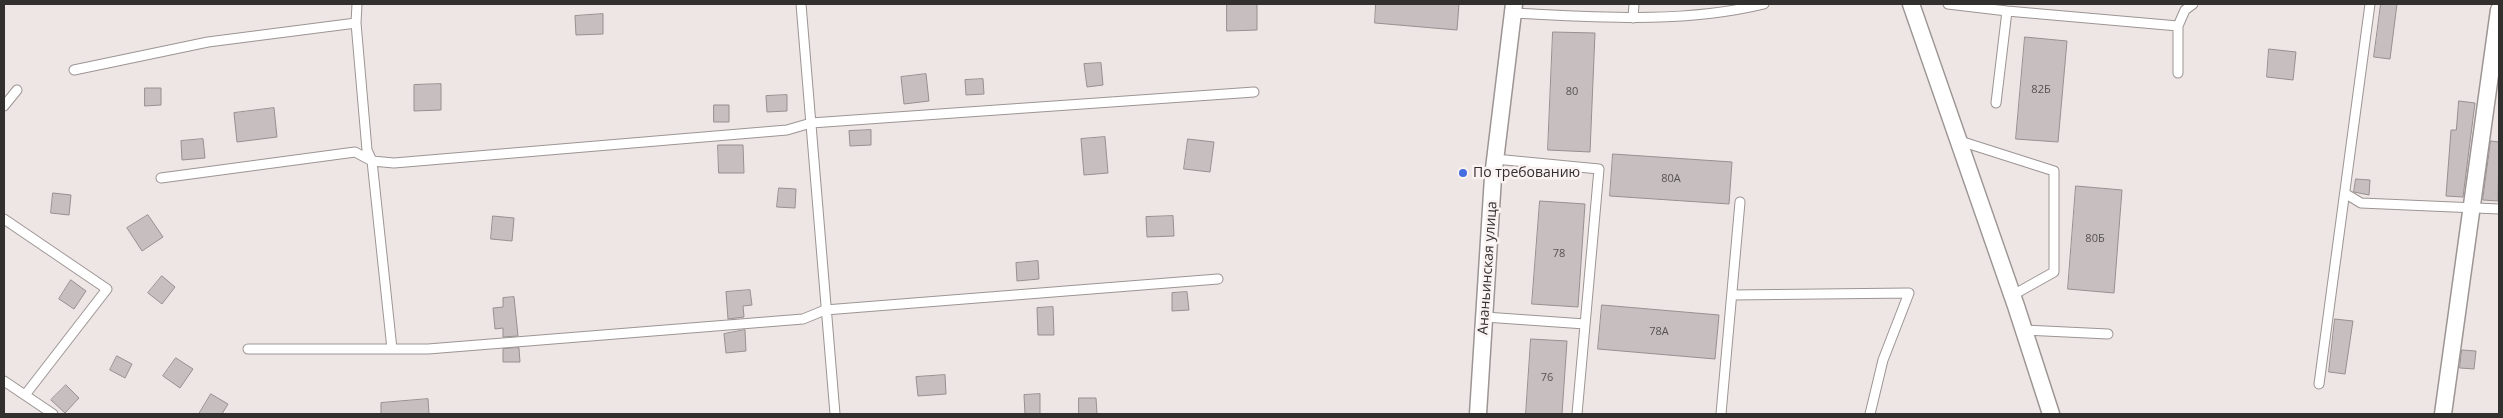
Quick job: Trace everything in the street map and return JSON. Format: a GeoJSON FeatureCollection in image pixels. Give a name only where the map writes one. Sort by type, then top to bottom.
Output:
{"type":"FeatureCollection","features":[{"type":"Feature","properties":{"kind":"street"},"geometry":{"type":"LineString","coordinates":[[1911,4],[2012,294],[2050,414]]}},
{"type":"Feature","properties":{"kind":"street","name":"Ананьинская улица"},"geometry":{"type":"LineString","coordinates":[[1478,414],[1495,159],[1513,8]]}},
{"type":"Feature","properties":{"kind":"street"},"geometry":{"type":"LineString","coordinates":[[2443,414],[2499,10]]}},
{"type":"Feature","properties":{"kind":"lane"},"geometry":{"type":"LineString","coordinates":[[356,4],[367,150],[372,161],[392,349]]}},
{"type":"Feature","properties":{"kind":"lane"},"geometry":{"type":"LineString","coordinates":[[801,4],[835,414]]}},
{"type":"Feature","properties":{"kind":"lane"},"geometry":{"type":"LineString","coordinates":[[1633,18],[1634,4]]}},
{"type":"Feature","properties":{"kind":"lane"},"geometry":{"type":"LineString","coordinates":[[1691,14],[1692,4]]}},
{"type":"Feature","properties":{"kind":"lane"},"geometry":{"type":"LineString","coordinates":[[1513,8],[1633,18],[1732,12],[1764,4]]}},
{"type":"Feature","properties":{"kind":"lane"},"geometry":{"type":"LineString","coordinates":[[1948,4],[2178,26]]}},
{"type":"Feature","properties":{"kind":"lane"},"geometry":{"type":"LineString","coordinates":[[2178,73],[2178,26],[2185,10],[2193,4]]}},
{"type":"Feature","properties":{"kind":"lane"},"geometry":{"type":"LineString","coordinates":[[2319,384],[2370,4]]}},
{"type":"Feature","properties":{"kind":"lane"},"geometry":{"type":"LineString","coordinates":[[1996,102],[2007,11]]}},
{"type":"Feature","properties":{"kind":"lane"},"geometry":{"type":"LineString","coordinates":[[74,70],[208,42],[356,23]]}},
{"type":"Feature","properties":{"kind":"lane"},"geometry":{"type":"LineString","coordinates":[[4,106],[17,90]]}},
{"type":"Feature","properties":{"kind":"lane"},"geometry":{"type":"LineString","coordinates":[[161,178],[355,152],[372,161],[394,163],[777,131],[811,123],[1254,92]]}},
{"type":"Feature","properties":{"kind":"lane"},"geometry":{"type":"LineString","coordinates":[[1960,141],[2054,171],[2054,272],[2012,294]]}},
{"type":"Feature","properties":{"kind":"lane"},"geometry":{"type":"LineString","coordinates":[[1495,159],[1600,169],[1577,414]]}},
{"type":"Feature","properties":{"kind":"lane"},"geometry":{"type":"LineString","coordinates":[[2346,194],[2361,203],[2499,209]]}},
{"type":"Feature","properties":{"kind":"lane"},"geometry":{"type":"LineString","coordinates":[[1721,414],[1740,202]]}},
{"type":"Feature","properties":{"kind":"lane"},"geometry":{"type":"LineString","coordinates":[[4,219],[107,289],[25,395]]}},
{"type":"Feature","properties":{"kind":"lane"},"geometry":{"type":"LineString","coordinates":[[248,349],[428,349],[803,319],[825,310],[1218,279]]}},
{"type":"Feature","properties":{"kind":"lane"},"geometry":{"type":"LineString","coordinates":[[1732,296],[1909,293],[1883,360],[1870,414]]}},
{"type":"Feature","properties":{"kind":"lane"},"geometry":{"type":"LineString","coordinates":[[1484,317],[1585,324]]}},
{"type":"Feature","properties":{"kind":"lane"},"geometry":{"type":"LineString","coordinates":[[2024,330],[2108,334]]}},
{"type":"Feature","properties":{"kind":"lane"},"geometry":{"type":"LineString","coordinates":[[4,380],[53,414]]}},
{"type":"Feature","properties":{"kind":"building"},"geometry":{"type":"Polygon","coordinates":[[[1227,4],[1257,4],[1257,30],[1227,31],[1227,4]]]}},
{"type":"Feature","properties":{"kind":"building"},"geometry":{"type":"Polygon","coordinates":[[[1376,4],[1459,4],[1457,30],[1375,23],[1376,4]]]}},
{"type":"Feature","properties":{"kind":"building"},"geometry":{"type":"Polygon","coordinates":[[[2381,4],[2397,4],[2390,59],[2374,57],[2381,4]]]}},
{"type":"Feature","properties":{"kind":"building"},"geometry":{"type":"Polygon","coordinates":[[[603,14],[603,34],[576,35],[575,16],[603,14]]]}},
{"type":"Feature","properties":{"kind":"building"},"geometry":{"type":"Polygon","coordinates":[[[1553,32],[1595,33],[1590,152],[1548,150],[1553,32]]]}},
{"type":"Feature","properties":{"kind":"building"},"geometry":{"type":"Polygon","coordinates":[[[2025,37],[2067,41],[2058,142],[2016,139],[2025,37]]]}},
{"type":"Feature","properties":{"kind":"building"},"geometry":{"type":"Polygon","coordinates":[[[2269,49],[2296,52],[2293,80],[2267,77],[2269,49]]]}},
{"type":"Feature","properties":{"kind":"building"},"geometry":{"type":"Polygon","coordinates":[[[1101,63],[1103,85],[1087,87],[1084,64],[1101,63]]]}},
{"type":"Feature","properties":{"kind":"building"},"geometry":{"type":"Polygon","coordinates":[[[926,74],[929,101],[904,104],[901,77],[926,74]]]}},
{"type":"Feature","properties":{"kind":"building"},"geometry":{"type":"Polygon","coordinates":[[[983,79],[984,94],[966,95],[965,80],[983,79]]]}},
{"type":"Feature","properties":{"kind":"building"},"geometry":{"type":"Polygon","coordinates":[[[441,84],[441,110],[414,111],[414,85],[441,84]]]}},
{"type":"Feature","properties":{"kind":"building"},"geometry":{"type":"Polygon","coordinates":[[[145,88],[161,88],[161,105],[145,106],[145,88]]]}},
{"type":"Feature","properties":{"kind":"building"},"geometry":{"type":"Polygon","coordinates":[[[787,95],[787,111],[767,112],[766,96],[787,95]]]}},
{"type":"Feature","properties":{"kind":"building"},"geometry":{"type":"Polygon","coordinates":[[[2459,101],[2475,103],[2463,197],[2446,196],[2451,130],[2456,130],[2459,101]]]}},
{"type":"Feature","properties":{"kind":"building"},"geometry":{"type":"Polygon","coordinates":[[[714,105],[729,105],[729,122],[714,122],[714,105]]]}},
{"type":"Feature","properties":{"kind":"building"},"geometry":{"type":"Polygon","coordinates":[[[274,108],[277,137],[237,142],[234,113],[274,108]]]}},
{"type":"Feature","properties":{"kind":"building"},"geometry":{"type":"Polygon","coordinates":[[[871,130],[871,145],[850,146],[849,131],[871,130]]]}},
{"type":"Feature","properties":{"kind":"building"},"geometry":{"type":"Polygon","coordinates":[[[1105,137],[1108,173],[1084,175],[1081,139],[1105,137]]]}},
{"type":"Feature","properties":{"kind":"building"},"geometry":{"type":"Polygon","coordinates":[[[203,139],[205,158],[182,160],[181,141],[203,139]]]}},
{"type":"Feature","properties":{"kind":"building"},"geometry":{"type":"Polygon","coordinates":[[[1188,139],[1214,142],[1210,172],[1184,169],[1188,139]]]}},
{"type":"Feature","properties":{"kind":"building"},"geometry":{"type":"Polygon","coordinates":[[[2491,141],[2499,142],[2498,201],[2483,200],[2491,141]]]}},
{"type":"Feature","properties":{"kind":"building"},"geometry":{"type":"Polygon","coordinates":[[[718,145],[743,145],[744,173],[719,173],[718,145]]]}},
{"type":"Feature","properties":{"kind":"building"},"geometry":{"type":"Polygon","coordinates":[[[1613,154],[1732,162],[1729,204],[1610,196],[1613,154]]]}},
{"type":"Feature","properties":{"kind":"building"},"geometry":{"type":"Polygon","coordinates":[[[2356,179],[2370,180],[2369,195],[2354,192],[2356,179]]]}},
{"type":"Feature","properties":{"kind":"building"},"geometry":{"type":"Polygon","coordinates":[[[2076,186],[2122,190],[2114,293],[2068,289],[2076,186]]]}},
{"type":"Feature","properties":{"kind":"building"},"geometry":{"type":"Polygon","coordinates":[[[779,188],[796,189],[795,208],[777,207],[779,188]]]}},
{"type":"Feature","properties":{"kind":"building"},"geometry":{"type":"Polygon","coordinates":[[[53,193],[71,195],[69,215],[51,213],[53,193]]]}},
{"type":"Feature","properties":{"kind":"building"},"geometry":{"type":"Polygon","coordinates":[[[1540,201],[1585,204],[1578,307],[1532,304],[1540,201]]]}},
{"type":"Feature","properties":{"kind":"building"},"geometry":{"type":"Polygon","coordinates":[[[148,215],[163,237],[142,251],[127,228],[148,215]]]}},
{"type":"Feature","properties":{"kind":"building"},"geometry":{"type":"Polygon","coordinates":[[[493,216],[514,218],[512,241],[491,239],[493,216]]]}},
{"type":"Feature","properties":{"kind":"building"},"geometry":{"type":"Polygon","coordinates":[[[1173,216],[1174,236],[1147,237],[1146,217],[1173,216]]]}},
{"type":"Feature","properties":{"kind":"building"},"geometry":{"type":"Polygon","coordinates":[[[1038,261],[1039,279],[1017,281],[1016,263],[1038,261]]]}},
{"type":"Feature","properties":{"kind":"building"},"geometry":{"type":"Polygon","coordinates":[[[162,276],[175,287],[162,304],[148,293],[162,276]]]}},
{"type":"Feature","properties":{"kind":"building"},"geometry":{"type":"Polygon","coordinates":[[[71,280],[86,291],[74,309],[59,299],[71,280]]]}},
{"type":"Feature","properties":{"kind":"building"},"geometry":{"type":"Polygon","coordinates":[[[750,290],[752,305],[743,306],[744,317],[728,319],[726,292],[750,290]]]}},
{"type":"Feature","properties":{"kind":"building"},"geometry":{"type":"Polygon","coordinates":[[[1187,292],[1189,310],[1172,311],[1172,293],[1187,292]]]}},
{"type":"Feature","properties":{"kind":"building"},"geometry":{"type":"Polygon","coordinates":[[[514,297],[518,336],[503,337],[503,328],[495,329],[493,308],[503,307],[503,298],[514,297]]]}},
{"type":"Feature","properties":{"kind":"building"},"geometry":{"type":"Polygon","coordinates":[[[1602,305],[1719,315],[1715,359],[1598,349],[1602,305]]]}},
{"type":"Feature","properties":{"kind":"building"},"geometry":{"type":"Polygon","coordinates":[[[1053,307],[1054,335],[1038,335],[1037,308],[1053,307]]]}},
{"type":"Feature","properties":{"kind":"building"},"geometry":{"type":"Polygon","coordinates":[[[2335,319],[2353,321],[2345,374],[2329,372],[2335,319]]]}},
{"type":"Feature","properties":{"kind":"building"},"geometry":{"type":"Polygon","coordinates":[[[745,330],[746,351],[726,353],[724,334],[745,330]]]}},
{"type":"Feature","properties":{"kind":"building"},"geometry":{"type":"Polygon","coordinates":[[[1531,339],[1567,341],[1562,414],[1526,414],[1531,339]]]}},
{"type":"Feature","properties":{"kind":"building"},"geometry":{"type":"Polygon","coordinates":[[[519,348],[520,362],[503,362],[503,349],[519,348]]]}},
{"type":"Feature","properties":{"kind":"building"},"geometry":{"type":"Polygon","coordinates":[[[2462,350],[2476,351],[2474,369],[2460,368],[2462,350]]]}},
{"type":"Feature","properties":{"kind":"building"},"geometry":{"type":"Polygon","coordinates":[[[117,356],[132,364],[125,378],[110,370],[117,356]]]}},
{"type":"Feature","properties":{"kind":"building"},"geometry":{"type":"Polygon","coordinates":[[[176,358],[193,369],[180,388],[163,376],[176,358]]]}},
{"type":"Feature","properties":{"kind":"building"},"geometry":{"type":"Polygon","coordinates":[[[945,375],[946,394],[918,396],[916,377],[945,375]]]}},
{"type":"Feature","properties":{"kind":"building"},"geometry":{"type":"Polygon","coordinates":[[[66,385],[79,398],[65,413],[51,400],[66,385]]]}},
{"type":"Feature","properties":{"kind":"building"},"geometry":{"type":"Polygon","coordinates":[[[211,394],[228,404],[222,414],[199,414],[211,394]]]}},
{"type":"Feature","properties":{"kind":"building"},"geometry":{"type":"Polygon","coordinates":[[[1040,394],[1040,414],[1025,414],[1024,395],[1040,394]]]}},
{"type":"Feature","properties":{"kind":"building"},"geometry":{"type":"Polygon","coordinates":[[[1079,398],[1096,398],[1097,414],[1079,414],[1079,398]]]}},
{"type":"Feature","properties":{"kind":"building"},"geometry":{"type":"Polygon","coordinates":[[[428,399],[429,414],[381,414],[381,403],[428,399]]]}},
{"type":"Feature","properties":{"kind":"place","name":"По требованию"},"geometry":{"type":"Point","coordinates":[1463,173]}}]}
